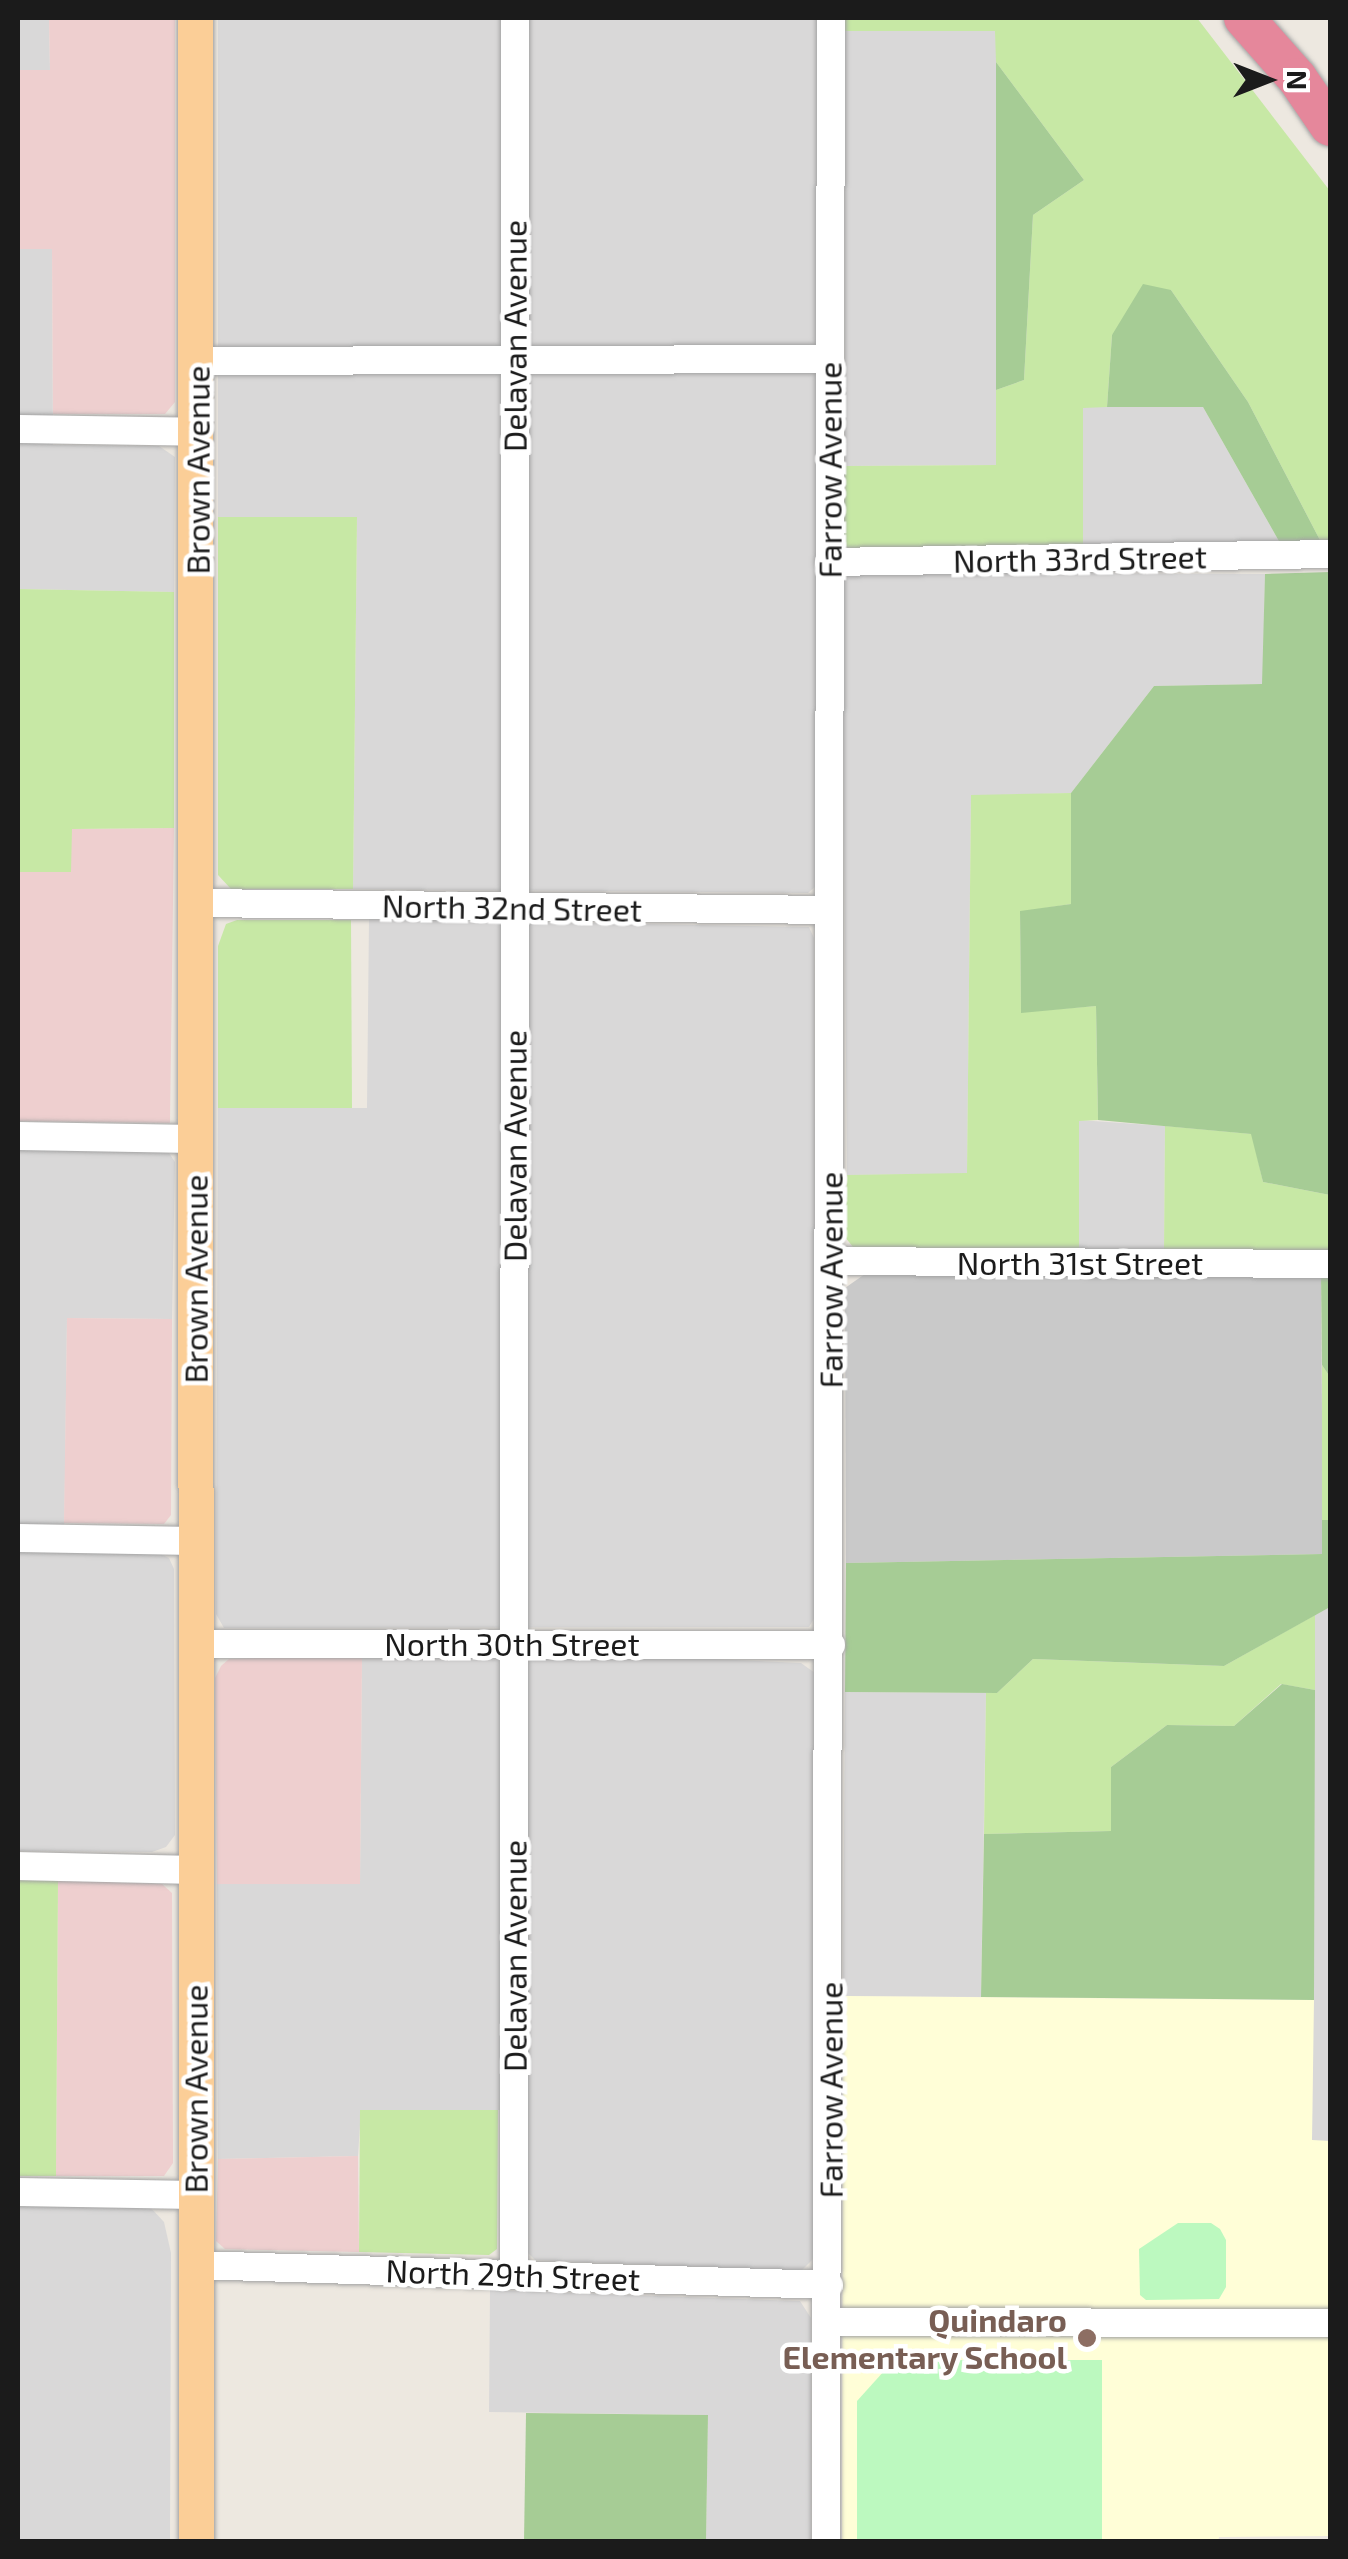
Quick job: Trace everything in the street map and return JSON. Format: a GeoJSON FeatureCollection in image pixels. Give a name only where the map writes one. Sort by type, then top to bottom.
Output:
{"type":"FeatureCollection","features":[{"type":"Feature","properties":{"kind":"highway"},"geometry":{"type":"LineString","coordinates":[[1244,18],[1298,78],[1330,126]]}},
{"type":"Feature","properties":{"kind":"main road","name":"Brown Avenue"},"geometry":{"type":"LineString","coordinates":[[196,18],[196,2542]]}},
{"type":"Feature","properties":{"kind":"street","name":"Delavan Avenue"},"geometry":{"type":"LineString","coordinates":[[514,2274],[515,18]]}},
{"type":"Feature","properties":{"kind":"street","name":"Farrow Avenue"},"geometry":{"type":"LineString","coordinates":[[826,2542],[830,2322],[831,18]]}},
{"type":"Feature","properties":{"kind":"street"},"geometry":{"type":"LineString","coordinates":[[197,362],[829,358]]}},
{"type":"Feature","properties":{"kind":"street"},"geometry":{"type":"LineString","coordinates":[[18,428],[199,432]]}},
{"type":"Feature","properties":{"kind":"street","name":"North 33rd Street"},"geometry":{"type":"LineString","coordinates":[[829,562],[1330,554]]}},
{"type":"Feature","properties":{"kind":"street","name":"North 32nd Street"},"geometry":{"type":"LineString","coordinates":[[196,903],[828,910]]}},
{"type":"Feature","properties":{"kind":"street"},"geometry":{"type":"LineString","coordinates":[[18,1136],[195,1139]]}},
{"type":"Feature","properties":{"kind":"street","name":"North 31st Street"},"geometry":{"type":"LineString","coordinates":[[830,1261],[1330,1264]]}},
{"type":"Feature","properties":{"kind":"street"},"geometry":{"type":"LineString","coordinates":[[18,1538],[194,1541]]}},
{"type":"Feature","properties":{"kind":"street","name":"North 30th Street"},"geometry":{"type":"LineString","coordinates":[[193,1644],[514,1641],[831,1645]]}},
{"type":"Feature","properties":{"kind":"street"},"geometry":{"type":"LineString","coordinates":[[18,1866],[194,1870]]}},
{"type":"Feature","properties":{"kind":"street"},"geometry":{"type":"LineString","coordinates":[[18,2192],[196,2194]]}},
{"type":"Feature","properties":{"kind":"street","name":"North 29th Street"},"geometry":{"type":"LineString","coordinates":[[196,2265],[830,2285]]}},
{"type":"Feature","properties":{"kind":"street"},"geometry":{"type":"LineString","coordinates":[[830,2322],[1329,2323]]}},
{"type":"Feature","properties":{"kind":"shaded area"},"geometry":{"type":"Polygon","coordinates":[[[18,18],[49,18],[50,71],[18,70],[18,18]]]}},
{"type":"Feature","properties":{"kind":"shaded area"},"geometry":{"type":"Polygon","coordinates":[[[49,18],[175,18],[175,402],[165,414],[53,414],[52,249],[18,249],[18,70],[50,70],[49,18]]]}},
{"type":"Feature","properties":{"kind":"shaded area"},"geometry":{"type":"Polygon","coordinates":[[[218,18],[819,18],[816,886],[808,893],[353,889],[357,517],[218,517],[218,18]]]}},
{"type":"Feature","properties":{"kind":"shaded area"},"geometry":{"type":"Polygon","coordinates":[[[844,31],[996,31],[996,465],[845,466],[844,31]]]}},
{"type":"Feature","properties":{"kind":"shaded area"},"geometry":{"type":"Polygon","coordinates":[[[996,62],[1084,180],[1033,215],[1024,380],[996,390],[996,62]]]}},
{"type":"Feature","properties":{"kind":"shaded area"},"geometry":{"type":"Polygon","coordinates":[[[18,249],[52,249],[53,445],[159,446],[175,457],[174,592],[18,589],[18,249]]]}},
{"type":"Feature","properties":{"kind":"shaded area"},"geometry":{"type":"Polygon","coordinates":[[[1143,284],[1171,290],[1248,402],[1322,544],[1280,543],[1203,407],[1107,407],[1112,335],[1143,284]]]}},
{"type":"Feature","properties":{"kind":"shaded area"},"geometry":{"type":"Polygon","coordinates":[[[1083,407],[1203,407],[1280,543],[1083,544],[1083,407]]]}},
{"type":"Feature","properties":{"kind":"shaded area"},"geometry":{"type":"Polygon","coordinates":[[[852,572],[1265,574],[1263,684],[1154,686],[1071,793],[971,796],[967,1174],[847,1175],[842,582],[852,572]]]}},
{"type":"Feature","properties":{"kind":"shaded area"},"geometry":{"type":"Polygon","coordinates":[[[1330,572],[1330,1195],[1263,1182],[1251,1134],[1098,1120],[1096,1006],[1021,1013],[1020,911],[1071,904],[1071,793],[1154,686],[1262,684],[1265,574],[1330,572]]]}},
{"type":"Feature","properties":{"kind":"shaded area"},"geometry":{"type":"Polygon","coordinates":[[[174,828],[170,1123],[18,1121],[18,872],[71,872],[71,829],[174,828]]]}},
{"type":"Feature","properties":{"kind":"shaded area"},"geometry":{"type":"Polygon","coordinates":[[[369,919],[809,927],[814,938],[816,1615],[809,1627],[224,1628],[216,1614],[218,1108],[367,1108],[369,919]]]}},
{"type":"Feature","properties":{"kind":"shaded area"},"geometry":{"type":"Polygon","coordinates":[[[1079,1120],[1165,1126],[1164,1249],[1079,1252],[1079,1120]]]}},
{"type":"Feature","properties":{"kind":"shaded area"},"geometry":{"type":"Polygon","coordinates":[[[18,1148],[154,1151],[169,1153],[175,1162],[172,1319],[67,1318],[64,1551],[157,1552],[169,1558],[174,1569],[175,1835],[166,1847],[152,1852],[18,1851],[18,1148]]]}},
{"type":"Feature","properties":{"kind":"shaded area"},"geometry":{"type":"Polygon","coordinates":[[[865,1274],[1321,1276],[1323,1554],[846,1563],[845,1288],[865,1274]]]}},
{"type":"Feature","properties":{"kind":"shaded area"},"geometry":{"type":"Polygon","coordinates":[[[1321,1276],[1330,1276],[1330,1377],[1322,1365],[1321,1276]]]}},
{"type":"Feature","properties":{"kind":"shaded area"},"geometry":{"type":"Polygon","coordinates":[[[67,1318],[172,1319],[171,1515],[164,1524],[64,1523],[67,1318]]]}},
{"type":"Feature","properties":{"kind":"shaded area"},"geometry":{"type":"Polygon","coordinates":[[[1322,1520],[1330,1520],[1330,1607],[1224,1666],[1033,1659],[997,1693],[845,1692],[846,1563],[1322,1554],[1322,1520]]]}},
{"type":"Feature","properties":{"kind":"shaded area"},"geometry":{"type":"Polygon","coordinates":[[[1330,1607],[1330,2141],[1312,2141],[1315,1615],[1330,1607]]]}},
{"type":"Feature","properties":{"kind":"shaded area"},"geometry":{"type":"Polygon","coordinates":[[[576,1653],[801,1663],[815,1673],[816,2256],[801,2271],[535,2260],[528,2253],[528,2110],[361,2110],[358,2156],[218,2159],[217,1884],[360,1884],[362,1654],[576,1653]]]}},
{"type":"Feature","properties":{"kind":"shaded area"},"geometry":{"type":"Polygon","coordinates":[[[362,1654],[360,1884],[217,1884],[215,1678],[221,1666],[229,1659],[362,1654]]]}},
{"type":"Feature","properties":{"kind":"shaded area"},"geometry":{"type":"Polygon","coordinates":[[[1282,1684],[1315,1690],[1314,2000],[981,1997],[984,1834],[1111,1831],[1111,1767],[1167,1725],[1234,1726],[1282,1684]]]}},
{"type":"Feature","properties":{"kind":"shaded area"},"geometry":{"type":"Polygon","coordinates":[[[845,1692],[986,1693],[981,1997],[843,1996],[845,1692]]]}},
{"type":"Feature","properties":{"kind":"shaded area"},"geometry":{"type":"Polygon","coordinates":[[[58,1880],[162,1884],[172,1893],[173,2163],[164,2176],[56,2176],[58,1880]]]}},
{"type":"Feature","properties":{"kind":"shaded area","name":"Quindaro Elementary School"},"geometry":{"type":"Polygon","coordinates":[[[843,1996],[1314,2000],[1312,2140],[1330,2141],[1330,2536],[1219,2537],[1218,2542],[842,2542],[843,1996]]]}},
{"type":"Feature","properties":{"kind":"shaded area"},"geometry":{"type":"Polygon","coordinates":[[[358,2156],[359,2252],[225,2249],[216,2241],[218,2159],[358,2156]]]}},
{"type":"Feature","properties":{"kind":"shaded area"},"geometry":{"type":"Polygon","coordinates":[[[18,2206],[151,2208],[164,2222],[171,2253],[170,2541],[18,2541],[18,2206]]]}},
{"type":"Feature","properties":{"kind":"shaded area"},"geometry":{"type":"Polygon","coordinates":[[[490,2290],[800,2301],[811,2318],[811,2541],[706,2541],[708,2415],[489,2412],[490,2290]]]}},
{"type":"Feature","properties":{"kind":"shaded area"},"geometry":{"type":"Polygon","coordinates":[[[526,2413],[708,2415],[706,2541],[524,2541],[526,2413]]]}},
{"type":"Feature","properties":{"kind":"green space"},"geometry":{"type":"Polygon","coordinates":[[[844,18],[1197,18],[1330,191],[1330,544],[1322,544],[1248,402],[1171,290],[1112,335],[1107,407],[1083,408],[1083,544],[854,553],[843,544],[845,466],[996,465],[996,390],[1024,380],[1033,215],[1084,180],[996,62],[995,31],[844,31],[844,18]]]}},
{"type":"Feature","properties":{"kind":"green space"},"geometry":{"type":"Polygon","coordinates":[[[218,517],[357,517],[353,889],[231,889],[218,875],[218,517]]]}},
{"type":"Feature","properties":{"kind":"green space"},"geometry":{"type":"Polygon","coordinates":[[[18,589],[174,592],[174,828],[72,829],[71,872],[18,872],[18,589]]]}},
{"type":"Feature","properties":{"kind":"green space"},"geometry":{"type":"Polygon","coordinates":[[[1071,793],[1071,904],[1020,912],[1021,1012],[1096,1006],[1098,1120],[1079,1121],[1079,1252],[853,1247],[845,1237],[847,1175],[967,1173],[971,795],[1071,793]]]}},
{"type":"Feature","properties":{"kind":"green space"},"geometry":{"type":"Polygon","coordinates":[[[237,920],[351,920],[352,1108],[218,1108],[218,946],[226,924],[237,920]]]}},
{"type":"Feature","properties":{"kind":"green space"},"geometry":{"type":"Polygon","coordinates":[[[1165,1126],[1252,1134],[1263,1182],[1330,1195],[1330,1253],[1164,1249],[1165,1126]]]}},
{"type":"Feature","properties":{"kind":"green space"},"geometry":{"type":"Polygon","coordinates":[[[1322,1365],[1330,1377],[1330,1520],[1322,1520],[1322,1365]]]}},
{"type":"Feature","properties":{"kind":"green space"},"geometry":{"type":"Polygon","coordinates":[[[1315,1615],[1315,1690],[1281,1684],[1234,1726],[1167,1725],[1111,1767],[1112,1831],[984,1834],[986,1693],[997,1693],[1033,1659],[1224,1666],[1315,1615]]]}},
{"type":"Feature","properties":{"kind":"green space"},"geometry":{"type":"Polygon","coordinates":[[[18,1879],[58,1880],[56,2176],[18,2176],[18,1879]]]}},
{"type":"Feature","properties":{"kind":"green space"},"geometry":{"type":"Polygon","coordinates":[[[360,2110],[498,2110],[497,2249],[489,2255],[359,2252],[360,2110]]]}},
{"type":"Feature","properties":{"kind":"green space"},"geometry":{"type":"Polygon","coordinates":[[[1178,2223],[1211,2223],[1226,2240],[1226,2287],[1219,2299],[1146,2300],[1140,2295],[1139,2249],[1178,2223]]]}},
{"type":"Feature","properties":{"kind":"green space"},"geometry":{"type":"Polygon","coordinates":[[[894,2360],[1102,2360],[1102,2541],[857,2541],[857,2401],[894,2360]]]}},
{"type":"Feature","properties":{"kind":"place","name":"Quindaro Elementary School"},"geometry":{"type":"Point","coordinates":[1087,2338]}}]}
